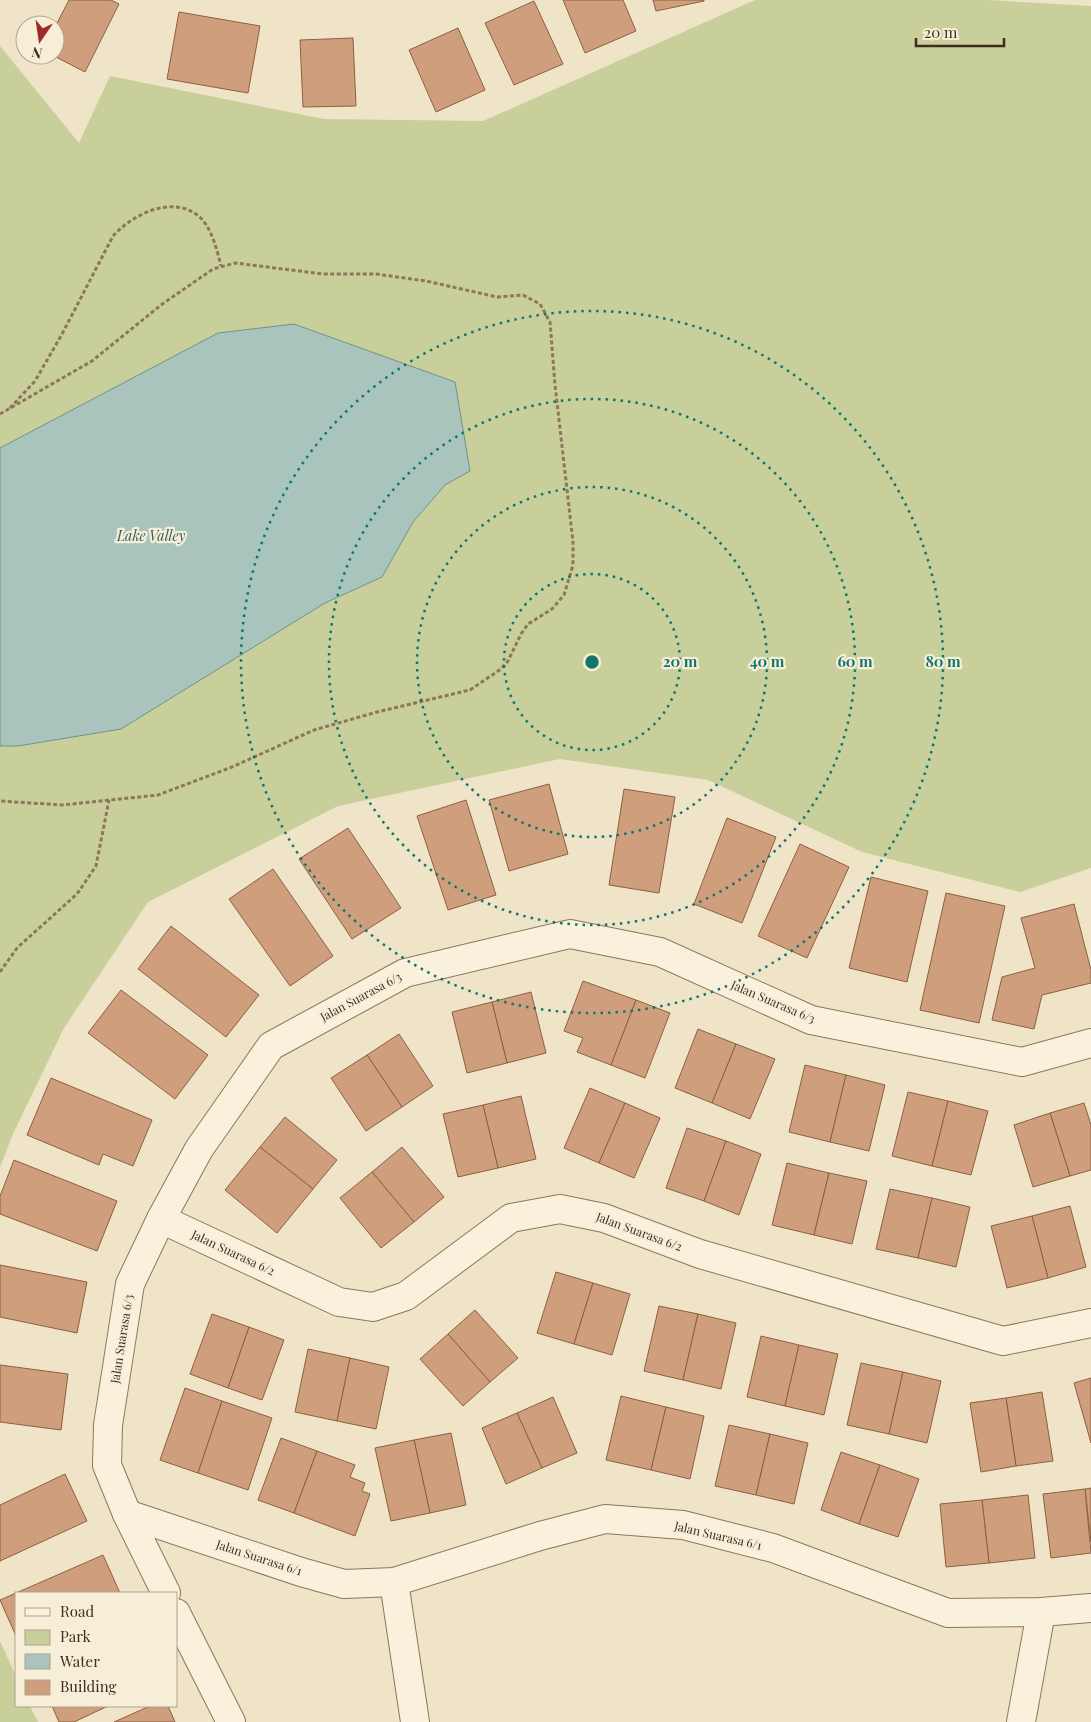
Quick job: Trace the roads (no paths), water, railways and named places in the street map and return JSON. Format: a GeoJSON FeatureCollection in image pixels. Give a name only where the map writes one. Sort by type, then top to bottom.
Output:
{"type":"FeatureCollection","features":[{"type":"Feature","properties":{"kind":"street","name":"Jalan Suarasa 6/3"},"geometry":{"type":"LineString","coordinates":[[166,1592],[127,1514],[107,1465],[108,1425],[130,1284],[161,1219],[199,1148],[271,1046],[405,973],[570,934],[660,952],[811,1020],[1022,1062],[1091,1043]]}},
{"type":"Feature","properties":{"kind":"street","name":"Jalan Suarasa 6/2"},"geometry":{"type":"LineString","coordinates":[[161,1219],[339,1302],[373,1307],[406,1296],[510,1218],[560,1208],[604,1218],[700,1254],[1003,1341],[1091,1323]]}},
{"type":"Feature","properties":{"kind":"street","name":"Jalan Suarasa 6/1"},"geometry":{"type":"LineString","coordinates":[[127,1514],[301,1572],[344,1584],[394,1582],[540,1536],[605,1519],[683,1526],[773,1548],[948,1613],[1040,1612],[1091,1608]]}},
{"type":"Feature","properties":{"kind":"street"},"geometry":{"type":"LineString","coordinates":[[394,1582],[415,1722]]}},
{"type":"Feature","properties":{"kind":"street"},"geometry":{"type":"LineString","coordinates":[[1021,1722],[1040,1612]]}},
{"type":"Feature","properties":{"kind":"street"},"geometry":{"type":"LineString","coordinates":[[178,1617],[230,1722]]}},
{"type":"Feature","properties":{"kind":"water","name":"Lake Valley"},"geometry":{"type":"Polygon","coordinates":[[[294,324],[455,382],[470,471],[445,485],[413,522],[382,577],[325,603],[121,729],[18,746],[0,746],[0,448],[218,333],[294,324]]]}}]}
